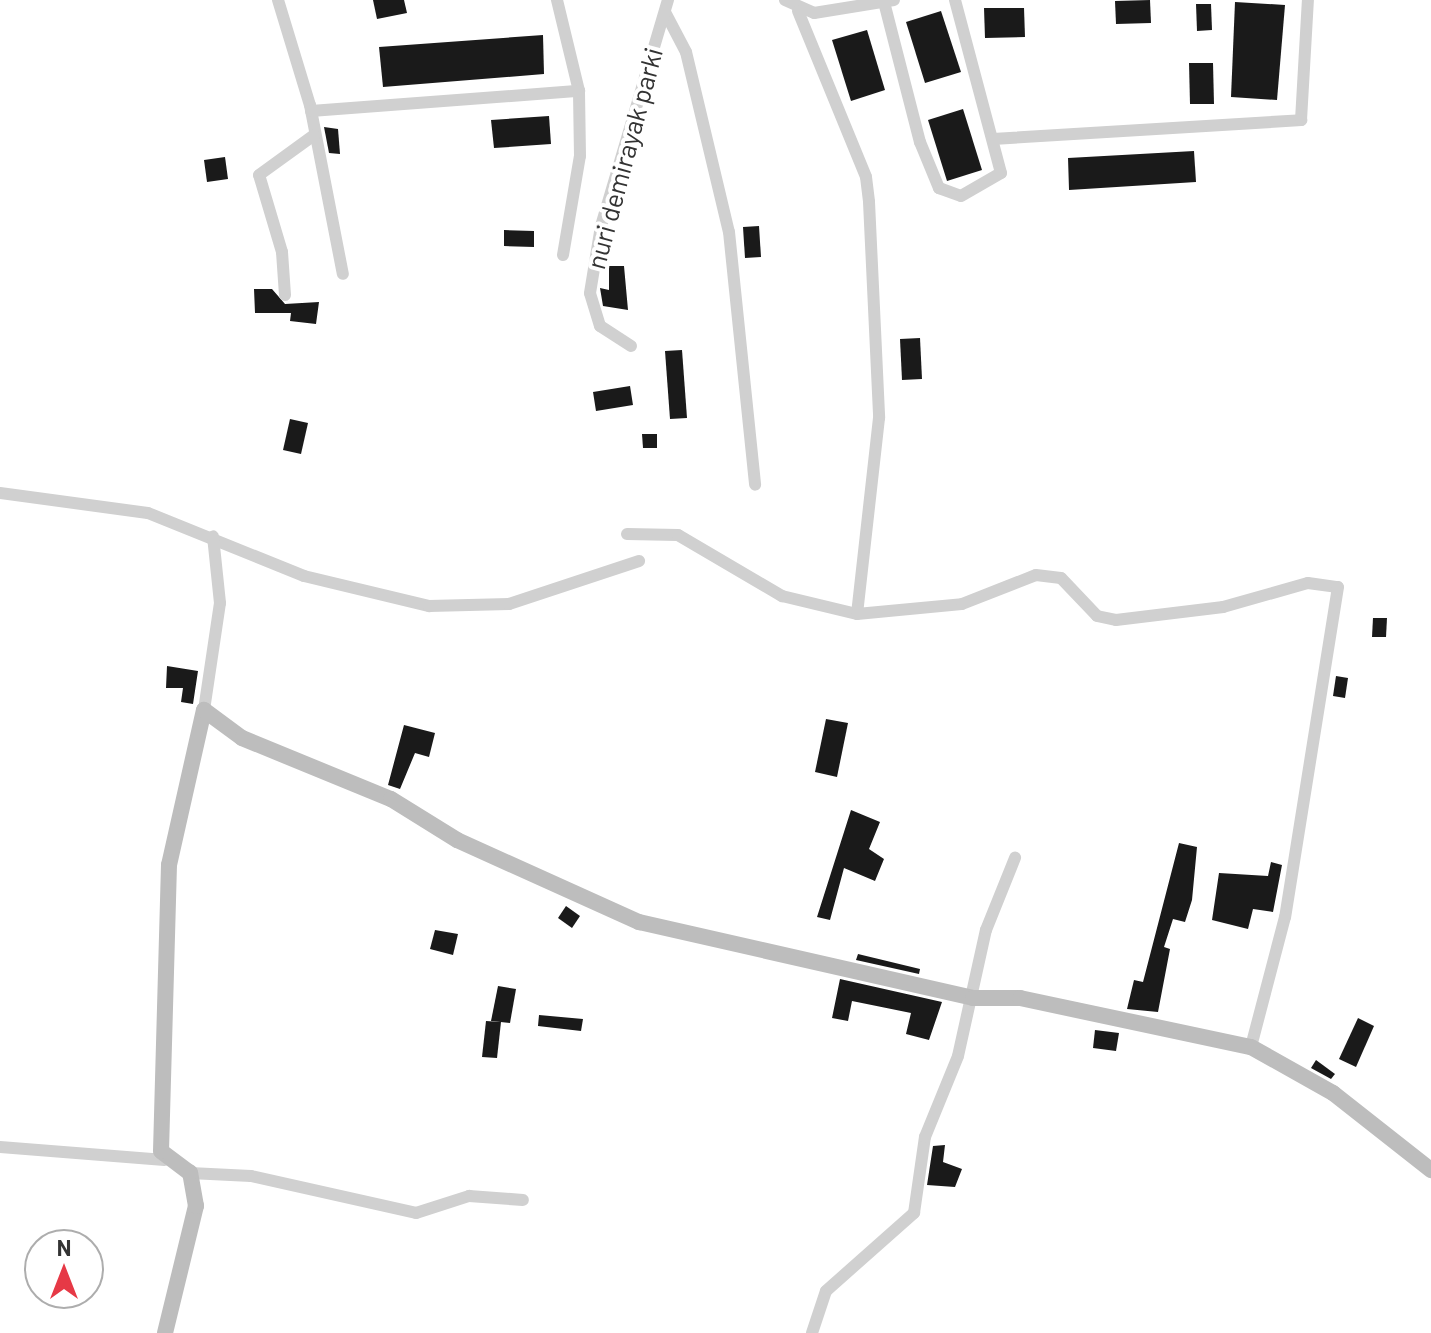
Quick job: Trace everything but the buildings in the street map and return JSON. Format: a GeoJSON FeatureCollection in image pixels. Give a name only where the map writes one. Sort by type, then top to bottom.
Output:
{"type":"FeatureCollection","features":[{"type":"Feature","properties":{"kind":"street"},"geometry":{"type":"LineString","coordinates":[[278,0],[311,111],[343,274]]}},
{"type":"Feature","properties":{"kind":"street"},"geometry":{"type":"LineString","coordinates":[[557,0],[579,91],[580,156],[563,255]]}},
{"type":"Feature","properties":{"kind":"street"},"geometry":{"type":"LineString","coordinates":[[785,0],[798,11],[866,177],[869,202],[879,418],[857,614]]}},
{"type":"Feature","properties":{"kind":"street"},"geometry":{"type":"LineString","coordinates":[[798,11],[889,1],[939,188],[961,196],[995,182],[1001,173],[955,0]]}},
{"type":"Feature","properties":{"kind":"street"},"geometry":{"type":"LineString","coordinates":[[993,139],[1301,120],[1308,0]]}},
{"type":"Feature","properties":{"kind":"street"},"geometry":{"type":"LineString","coordinates":[[667,6],[686,52],[729,232],[755,485]]}},
{"type":"Feature","properties":{"kind":"street","name":"nuri demirayak parki"},"geometry":{"type":"LineString","coordinates":[[631,346],[600,326],[590,293],[601,226],[667,6]]}},
{"type":"Feature","properties":{"kind":"street"},"geometry":{"type":"LineString","coordinates":[[311,111],[579,91]]}},
{"type":"Feature","properties":{"kind":"street"},"geometry":{"type":"LineString","coordinates":[[285,295],[282,252],[259,175],[314,135]]}},
{"type":"Feature","properties":{"kind":"street"},"geometry":{"type":"LineString","coordinates":[[0,493],[122,508],[213,536],[304,576],[465,610],[509,604],[639,561]]}},
{"type":"Feature","properties":{"kind":"street"},"geometry":{"type":"LineString","coordinates":[[627,534],[678,535],[782,596],[857,614],[950,606],[1036,575],[1061,578],[1097,616],[1116,620],[1223,607],[1308,583],[1338,587],[1299,848],[1251,1047]]}},
{"type":"Feature","properties":{"kind":"street"},"geometry":{"type":"LineString","coordinates":[[164,1160],[169,865],[204,710],[220,603],[213,536]]}},
{"type":"Feature","properties":{"kind":"street"},"geometry":{"type":"LineString","coordinates":[[204,710],[242,738],[391,799],[457,840],[602,908],[656,927],[723,936],[973,998],[1051,1004],[1251,1047],[1333,1093],[1431,1170]]}},
{"type":"Feature","properties":{"kind":"street"},"geometry":{"type":"LineString","coordinates":[[812,1333],[826,1291],[914,1213],[925,1137],[973,998],[986,930],[1015,858]]}},
{"type":"Feature","properties":{"kind":"street"},"geometry":{"type":"LineString","coordinates":[[0,1147],[164,1160],[190,1173],[251,1176],[416,1213],[469,1196],[523,1200]]}},
{"type":"Feature","properties":{"kind":"street"},"geometry":{"type":"LineString","coordinates":[[165,1333],[196,1206],[190,1173]]}}]}
